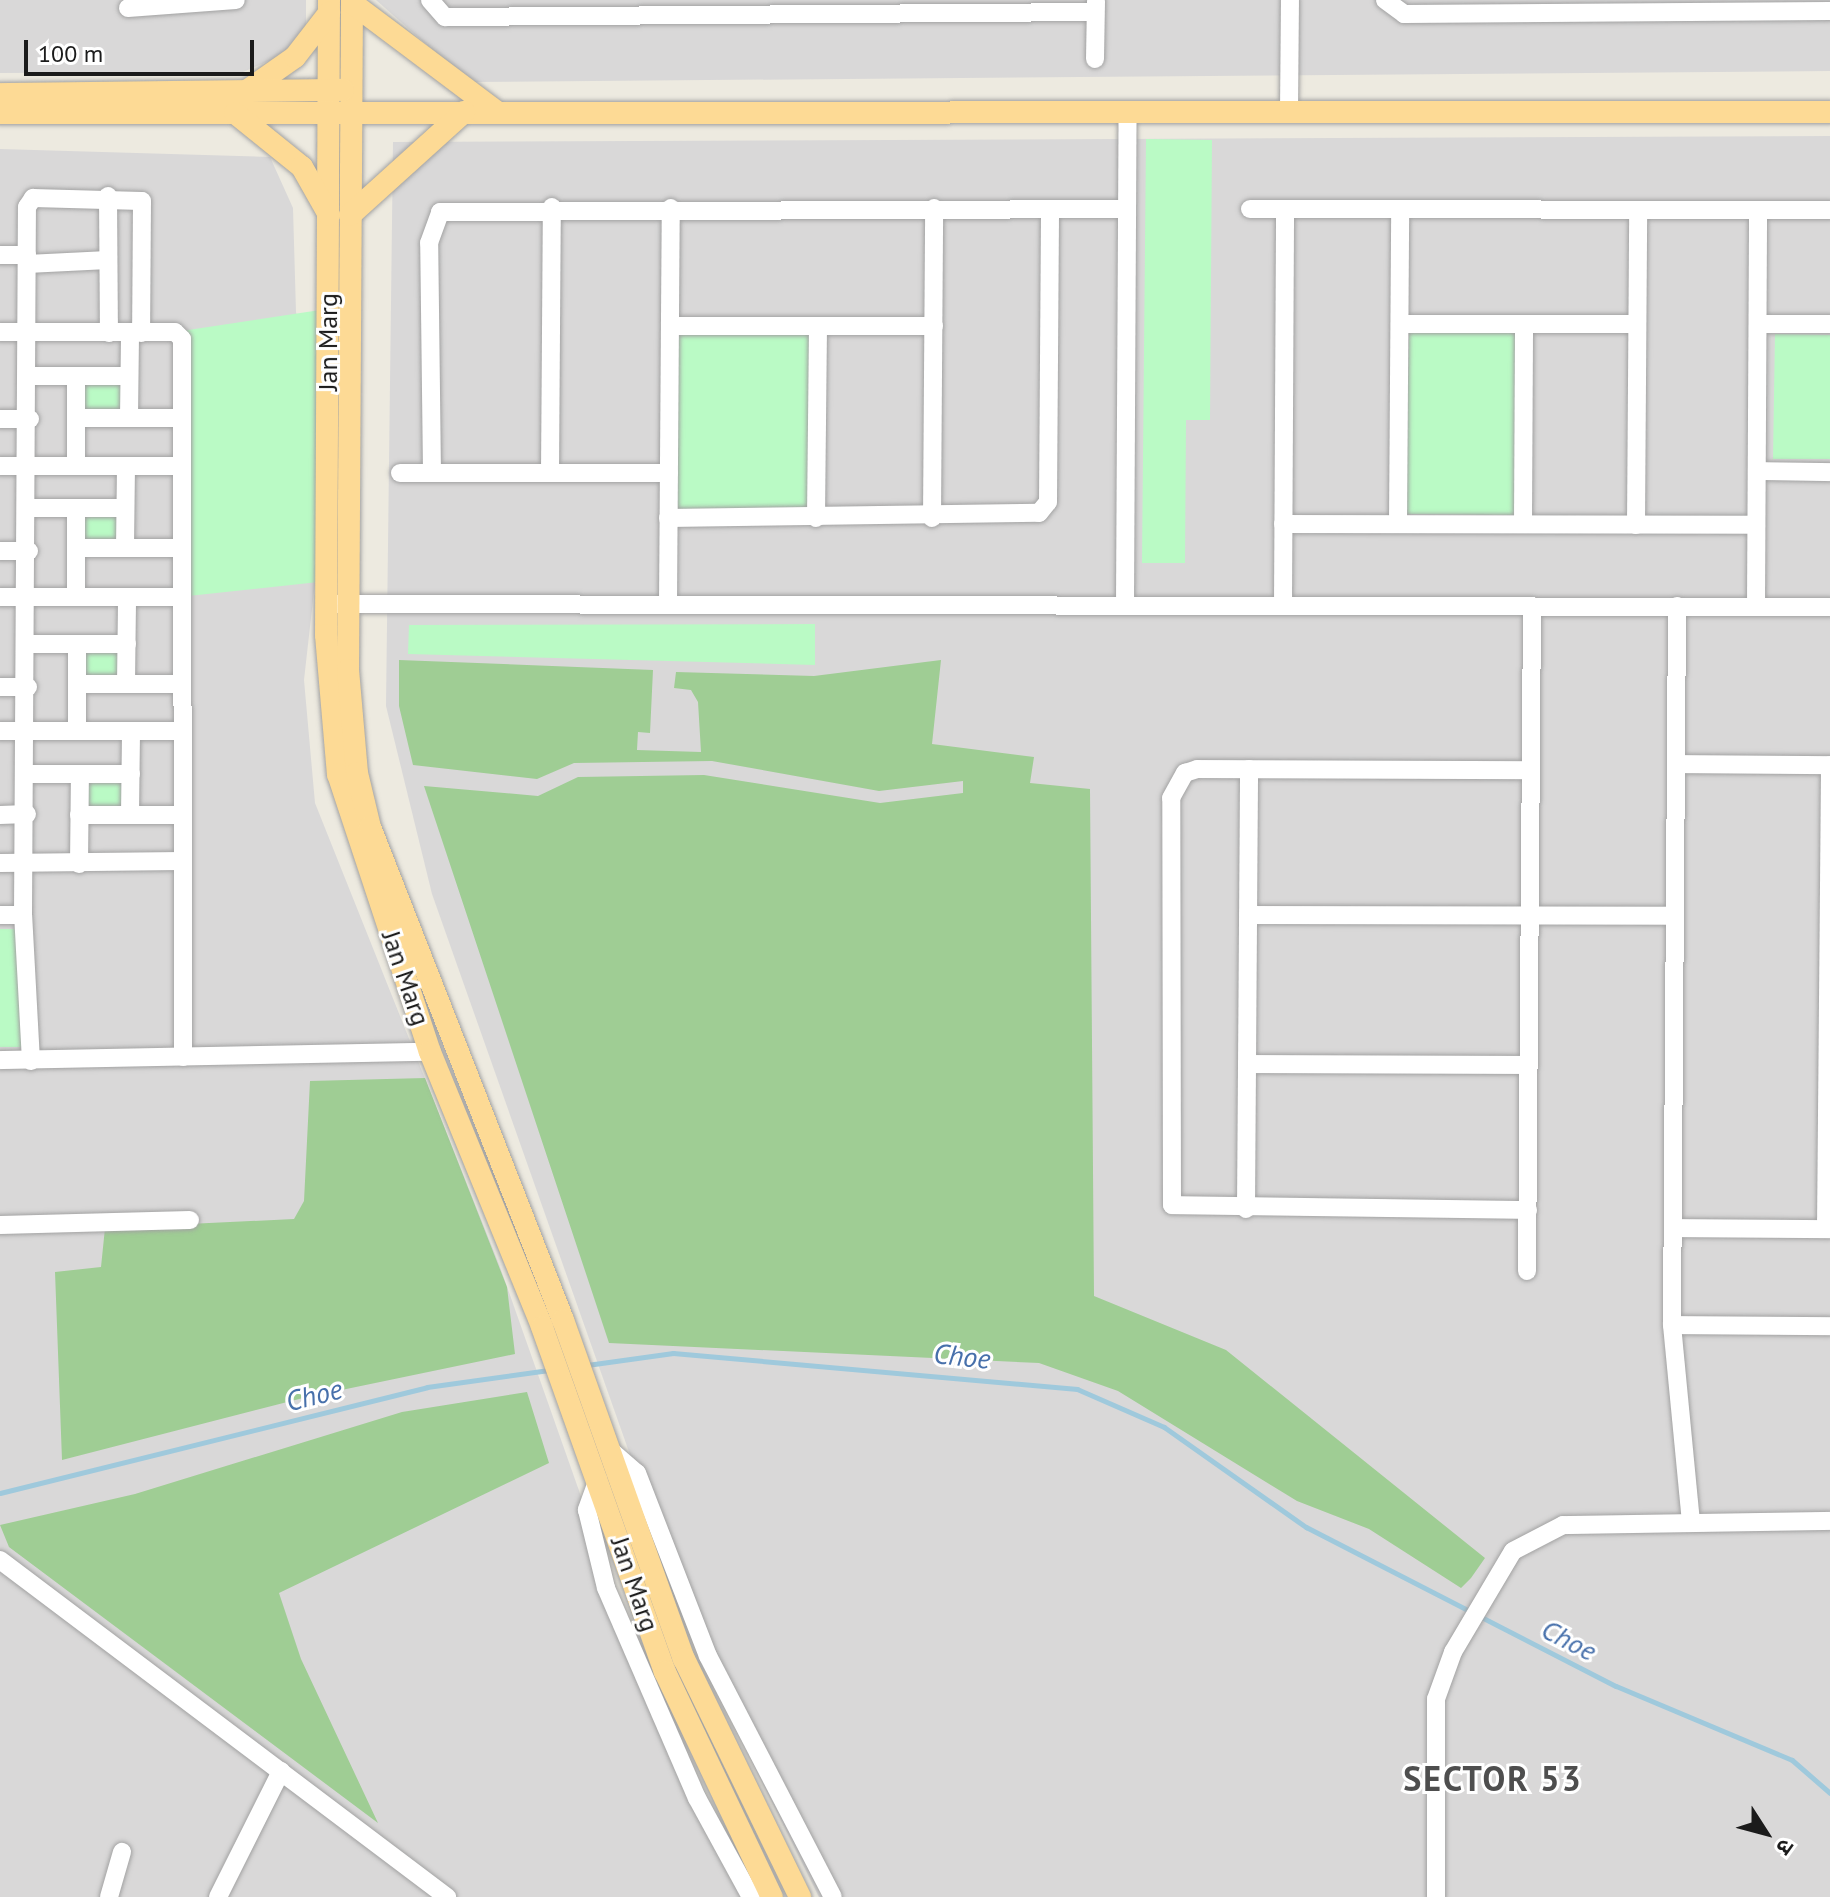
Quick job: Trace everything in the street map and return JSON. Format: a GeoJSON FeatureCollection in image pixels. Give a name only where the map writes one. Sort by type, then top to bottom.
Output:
{"type":"FeatureCollection","features":[{"type":"Feature","properties":{"kind":"main road"},"geometry":{"type":"LineString","coordinates":[[247,91],[295,57],[341,4],[497,112]]}},
{"type":"Feature","properties":{"kind":"main road","name":"Jan Marg"},"geometry":{"type":"LineString","coordinates":[[341,4],[338,680],[350,821],[430,1052],[553,1324]]}},
{"type":"Feature","properties":{"kind":"main road"},"geometry":{"type":"LineString","coordinates":[[0,94],[341,90],[390,110]]}},
{"type":"Feature","properties":{"kind":"main road"},"geometry":{"type":"LineString","coordinates":[[0,113],[341,115],[390,110],[1830,112]]}},
{"type":"Feature","properties":{"kind":"main road"},"geometry":{"type":"LineString","coordinates":[[234,112],[302,167],[340,215],[464,112]]}},
{"type":"Feature","properties":{"kind":"main road","name":"Jan Marg"},"geometry":{"type":"LineString","coordinates":[[338,604],[349,635],[338,680],[370,827],[586,1415],[598,1479],[665,1672],[772,1897]]}},
{"type":"Feature","properties":{"kind":"main road","name":"Jan Marg"},"geometry":{"type":"LineString","coordinates":[[586,1415],[608,1448],[684,1659],[800,1897]]}},
{"type":"Feature","properties":{"kind":"street"},"geometry":{"type":"LineString","coordinates":[[128,8],[236,0]]}},
{"type":"Feature","properties":{"kind":"street"},"geometry":{"type":"LineString","coordinates":[[430,0],[445,17],[710,7],[1096,6],[1095,59]]}},
{"type":"Feature","properties":{"kind":"street"},"geometry":{"type":"LineString","coordinates":[[1289,112],[1290,0]]}},
{"type":"Feature","properties":{"kind":"street"},"geometry":{"type":"LineString","coordinates":[[1385,0],[1404,14],[1830,11]]}},
{"type":"Feature","properties":{"kind":"street"},"geometry":{"type":"LineString","coordinates":[[1125,605],[1128,112]]}},
{"type":"Feature","properties":{"kind":"street"},"geometry":{"type":"LineString","coordinates":[[108,196],[109,333]]}},
{"type":"Feature","properties":{"kind":"street"},"geometry":{"type":"LineString","coordinates":[[31,1061],[23,915],[29,644],[30,332],[27,260],[33,198],[131,196],[144,205],[129,376],[129,418]]}},
{"type":"Feature","properties":{"kind":"street"},"geometry":{"type":"LineString","coordinates":[[550,473],[552,207]]}},
{"type":"Feature","properties":{"kind":"street"},"geometry":{"type":"LineString","coordinates":[[432,473],[432,224],[453,208],[1127,209]]}},
{"type":"Feature","properties":{"kind":"street"},"geometry":{"type":"LineString","coordinates":[[668,604],[671,208]]}},
{"type":"Feature","properties":{"kind":"street"},"geometry":{"type":"LineString","coordinates":[[932,518],[934,208]]}},
{"type":"Feature","properties":{"kind":"street"},"geometry":{"type":"LineString","coordinates":[[668,518],[932,518],[1039,513],[1048,502],[1050,209]]}},
{"type":"Feature","properties":{"kind":"street"},"geometry":{"type":"LineString","coordinates":[[1250,209],[1830,210]]}},
{"type":"Feature","properties":{"kind":"street"},"geometry":{"type":"LineString","coordinates":[[1283,605],[1285,209]]}},
{"type":"Feature","properties":{"kind":"street"},"geometry":{"type":"LineString","coordinates":[[1398,524],[1400,210]]}},
{"type":"Feature","properties":{"kind":"street"},"geometry":{"type":"LineString","coordinates":[[1636,525],[1638,210]]}},
{"type":"Feature","properties":{"kind":"street"},"geometry":{"type":"LineString","coordinates":[[1756,607],[1758,210]]}},
{"type":"Feature","properties":{"kind":"street"},"geometry":{"type":"LineString","coordinates":[[0,255],[27,260],[108,260]]}},
{"type":"Feature","properties":{"kind":"street"},"geometry":{"type":"LineString","coordinates":[[1400,324],[1637,324]]}},
{"type":"Feature","properties":{"kind":"street"},"geometry":{"type":"LineString","coordinates":[[1523,524],[1524,324]]}},
{"type":"Feature","properties":{"kind":"street"},"geometry":{"type":"LineString","coordinates":[[1758,324],[1830,324]]}},
{"type":"Feature","properties":{"kind":"street"},"geometry":{"type":"LineString","coordinates":[[670,326],[934,326]]}},
{"type":"Feature","properties":{"kind":"street"},"geometry":{"type":"LineString","coordinates":[[816,518],[818,326]]}},
{"type":"Feature","properties":{"kind":"street"},"geometry":{"type":"LineString","coordinates":[[0,332],[181,336],[178,815],[182,861],[183,1057]]}},
{"type":"Feature","properties":{"kind":"street"},"geometry":{"type":"LineString","coordinates":[[30,376],[129,376]]}},
{"type":"Feature","properties":{"kind":"street"},"geometry":{"type":"LineString","coordinates":[[76,376],[76,466]]}},
{"type":"Feature","properties":{"kind":"street"},"geometry":{"type":"LineString","coordinates":[[76,418],[180,418]]}},
{"type":"Feature","properties":{"kind":"street"},"geometry":{"type":"LineString","coordinates":[[0,419],[30,419]]}},
{"type":"Feature","properties":{"kind":"street"},"geometry":{"type":"LineString","coordinates":[[0,466],[180,466]]}},
{"type":"Feature","properties":{"kind":"street"},"geometry":{"type":"LineString","coordinates":[[125,548],[126,466]]}},
{"type":"Feature","properties":{"kind":"street"},"geometry":{"type":"LineString","coordinates":[[1757,471],[1830,472]]}},
{"type":"Feature","properties":{"kind":"street"},"geometry":{"type":"LineString","coordinates":[[400,473],[669,473]]}},
{"type":"Feature","properties":{"kind":"street"},"geometry":{"type":"LineString","coordinates":[[29,508],[125,508]]}},
{"type":"Feature","properties":{"kind":"street"},"geometry":{"type":"LineString","coordinates":[[76,508],[76,597]]}},
{"type":"Feature","properties":{"kind":"street"},"geometry":{"type":"LineString","coordinates":[[1283,524],[1756,525]]}},
{"type":"Feature","properties":{"kind":"street"},"geometry":{"type":"LineString","coordinates":[[76,548],[180,548]]}},
{"type":"Feature","properties":{"kind":"street"},"geometry":{"type":"LineString","coordinates":[[0,551],[29,551]]}},
{"type":"Feature","properties":{"kind":"street"},"geometry":{"type":"LineString","coordinates":[[0,597],[179,597]]}},
{"type":"Feature","properties":{"kind":"street"},"geometry":{"type":"LineString","coordinates":[[126,684],[127,597]]}},
{"type":"Feature","properties":{"kind":"street"},"geometry":{"type":"LineString","coordinates":[[338,604],[1830,607]]}},
{"type":"Feature","properties":{"kind":"street"},"geometry":{"type":"LineString","coordinates":[[1527,1271],[1532,606]]}},
{"type":"Feature","properties":{"kind":"street"},"geometry":{"type":"LineString","coordinates":[[1677,606],[1672,1325],[1691,1522]]}},
{"type":"Feature","properties":{"kind":"street"},"geometry":{"type":"LineString","coordinates":[[29,644],[127,644]]}},
{"type":"Feature","properties":{"kind":"street"},"geometry":{"type":"LineString","coordinates":[[77,644],[77,731]]}},
{"type":"Feature","properties":{"kind":"street"},"geometry":{"type":"LineString","coordinates":[[77,684],[179,684]]}},
{"type":"Feature","properties":{"kind":"street"},"geometry":{"type":"LineString","coordinates":[[0,687],[28,687]]}},
{"type":"Feature","properties":{"kind":"street"},"geometry":{"type":"LineString","coordinates":[[0,731],[179,731]]}},
{"type":"Feature","properties":{"kind":"street"},"geometry":{"type":"LineString","coordinates":[[130,815],[131,731]]}},
{"type":"Feature","properties":{"kind":"street"},"geometry":{"type":"LineString","coordinates":[[1673,1228],[1828,1229],[1829,1080],[1830,765],[1676,764]]}},
{"type":"Feature","properties":{"kind":"street"},"geometry":{"type":"LineString","coordinates":[[1528,1210],[1179,1209],[1170,1198],[1171,798],[1185,773],[1249,769],[1531,770]]}},
{"type":"Feature","properties":{"kind":"street"},"geometry":{"type":"LineString","coordinates":[[1246,1209],[1249,769]]}},
{"type":"Feature","properties":{"kind":"street"},"geometry":{"type":"LineString","coordinates":[[28,774],[131,774]]}},
{"type":"Feature","properties":{"kind":"street"},"geometry":{"type":"LineString","coordinates":[[79,864],[80,774]]}},
{"type":"Feature","properties":{"kind":"street"},"geometry":{"type":"LineString","coordinates":[[0,815],[27,814]]}},
{"type":"Feature","properties":{"kind":"street"},"geometry":{"type":"LineString","coordinates":[[79,815],[178,815]]}},
{"type":"Feature","properties":{"kind":"street"},"geometry":{"type":"LineString","coordinates":[[0,863],[182,861]]}},
{"type":"Feature","properties":{"kind":"street"},"geometry":{"type":"LineString","coordinates":[[0,915],[23,915]]}},
{"type":"Feature","properties":{"kind":"street"},"geometry":{"type":"LineString","coordinates":[[1248,915],[1675,916]]}},
{"type":"Feature","properties":{"kind":"street"},"geometry":{"type":"LineString","coordinates":[[0,1060],[430,1052]]}},
{"type":"Feature","properties":{"kind":"street"},"geometry":{"type":"LineString","coordinates":[[1247,1064],[1529,1065]]}},
{"type":"Feature","properties":{"kind":"street"},"geometry":{"type":"LineString","coordinates":[[0,1225],[190,1220]]}},
{"type":"Feature","properties":{"kind":"street"},"geometry":{"type":"LineString","coordinates":[[1672,1325],[1830,1326]]}},
{"type":"Feature","properties":{"kind":"street"},"geometry":{"type":"LineString","coordinates":[[608,1448],[637,1473],[708,1656],[833,1897]]}},
{"type":"Feature","properties":{"kind":"street"},"geometry":{"type":"LineString","coordinates":[[598,1479],[587,1510],[606,1588],[691,1784],[751,1897]]}},
{"type":"Feature","properties":{"kind":"street"},"geometry":{"type":"LineString","coordinates":[[1436,1897],[1431,1745],[1436,1699],[1453,1652],[1513,1551],[1550,1527],[1830,1521]]}},
{"type":"Feature","properties":{"kind":"street"},"geometry":{"type":"LineString","coordinates":[[0,1560],[447,1897]]}},
{"type":"Feature","properties":{"kind":"street"},"geometry":{"type":"LineString","coordinates":[[218,1897],[281,1771]]}},
{"type":"Feature","properties":{"kind":"street"},"geometry":{"type":"LineString","coordinates":[[109,1897],[122,1852]]}},
{"type":"Feature","properties":{"kind":"shaded area"},"geometry":{"type":"Polygon","coordinates":[[[0,0],[306,0],[306,45],[243,72],[0,73],[0,0]]]}},
{"type":"Feature","properties":{"kind":"shaded area"},"geometry":{"type":"Polygon","coordinates":[[[376,0],[1830,0],[1830,71],[469,82],[376,0]]]}},
{"type":"Feature","properties":{"kind":"shaded area","name":"SECTOR 53"},"geometry":{"type":"Polygon","coordinates":[[[1830,136],[1830,1897],[819,1897],[705,1667],[432,894],[386,706],[393,142],[1830,136]]]}},
{"type":"Feature","properties":{"kind":"shaded area"},"geometry":{"type":"Polygon","coordinates":[[[0,149],[270,157],[293,208],[296,312],[337,491],[337,580],[315,582],[304,680],[315,803],[499,1264],[655,1706],[751,1897],[0,1897],[0,149]]]}},
{"type":"Feature","properties":{"kind":"green space"},"geometry":{"type":"Polygon","coordinates":[[[1146,139],[1212,140],[1210,420],[1186,420],[1185,563],[1142,563],[1146,139]]]}},
{"type":"Feature","properties":{"kind":"green space"},"geometry":{"type":"Polygon","coordinates":[[[340,307],[337,580],[179,597],[175,332],[340,307]]]}},
{"type":"Feature","properties":{"kind":"green space"},"geometry":{"type":"Polygon","coordinates":[[[670,326],[818,326],[816,518],[668,518],[670,326]]]}},
{"type":"Feature","properties":{"kind":"green space"},"geometry":{"type":"Polygon","coordinates":[[[1409,330],[1517,331],[1515,515],[1406,514],[1409,330]]]}},
{"type":"Feature","properties":{"kind":"green space"},"geometry":{"type":"Polygon","coordinates":[[[1775,334],[1830,335],[1830,459],[1773,459],[1775,334]]]}},
{"type":"Feature","properties":{"kind":"green space"},"geometry":{"type":"Polygon","coordinates":[[[81,381],[126,382],[124,413],[81,413],[81,381]]]}},
{"type":"Feature","properties":{"kind":"green space"},"geometry":{"type":"Polygon","coordinates":[[[81,513],[121,513],[118,541],[81,544],[81,513]]]}},
{"type":"Feature","properties":{"kind":"green space"},"geometry":{"type":"Polygon","coordinates":[[[815,624],[815,665],[408,654],[409,625],[815,624]]]}},
{"type":"Feature","properties":{"kind":"green space"},"geometry":{"type":"Polygon","coordinates":[[[122,648],[120,678],[82,679],[82,649],[122,648]]]}},
{"type":"Feature","properties":{"kind":"green space"},"geometry":{"type":"Polygon","coordinates":[[[399,660],[653,670],[650,733],[638,732],[637,750],[701,752],[698,702],[691,690],[674,688],[676,672],[814,676],[941,660],[932,744],[1034,757],[1030,783],[1090,789],[1094,1296],[1226,1350],[1485,1558],[1471,1578],[1461,1588],[1369,1529],[1297,1501],[1118,1391],[1039,1363],[609,1343],[424,786],[538,796],[578,777],[704,775],[880,803],[963,793],[963,781],[879,791],[712,761],[574,763],[537,779],[413,765],[399,706],[399,660]]]}},
{"type":"Feature","properties":{"kind":"green space"},"geometry":{"type":"Polygon","coordinates":[[[126,779],[124,810],[85,809],[86,780],[126,779]]]}},
{"type":"Feature","properties":{"kind":"green space"},"geometry":{"type":"Polygon","coordinates":[[[0,929],[19,929],[21,1047],[0,1047],[0,929]]]}},
{"type":"Feature","properties":{"kind":"green space"},"geometry":{"type":"Polygon","coordinates":[[[425,1078],[507,1287],[515,1354],[303,1398],[62,1460],[55,1272],[101,1267],[105,1228],[294,1219],[304,1201],[310,1081],[425,1078]]]}},
{"type":"Feature","properties":{"kind":"green space"},"geometry":{"type":"Polygon","coordinates":[[[527,1392],[549,1463],[279,1593],[301,1659],[378,1823],[9,1547],[0,1525],[135,1494],[402,1412],[527,1392]]]}},
{"type":"Feature","properties":{"kind":"waterway","name":"Choe"},"geometry":{"type":"LineString","coordinates":[[587,1365],[673,1353],[1077,1389],[1164,1427],[1306,1527],[1616,1686],[1792,1760],[1830,1793]]}},
{"type":"Feature","properties":{"kind":"waterway","name":"Choe"},"geometry":{"type":"LineString","coordinates":[[0,1493],[427,1387],[549,1370]]}},
{"type":"Feature","properties":{"kind":"district","name":"SECTOR 53"},"geometry":{"type":"Point","coordinates":[1493,1779]}}]}
